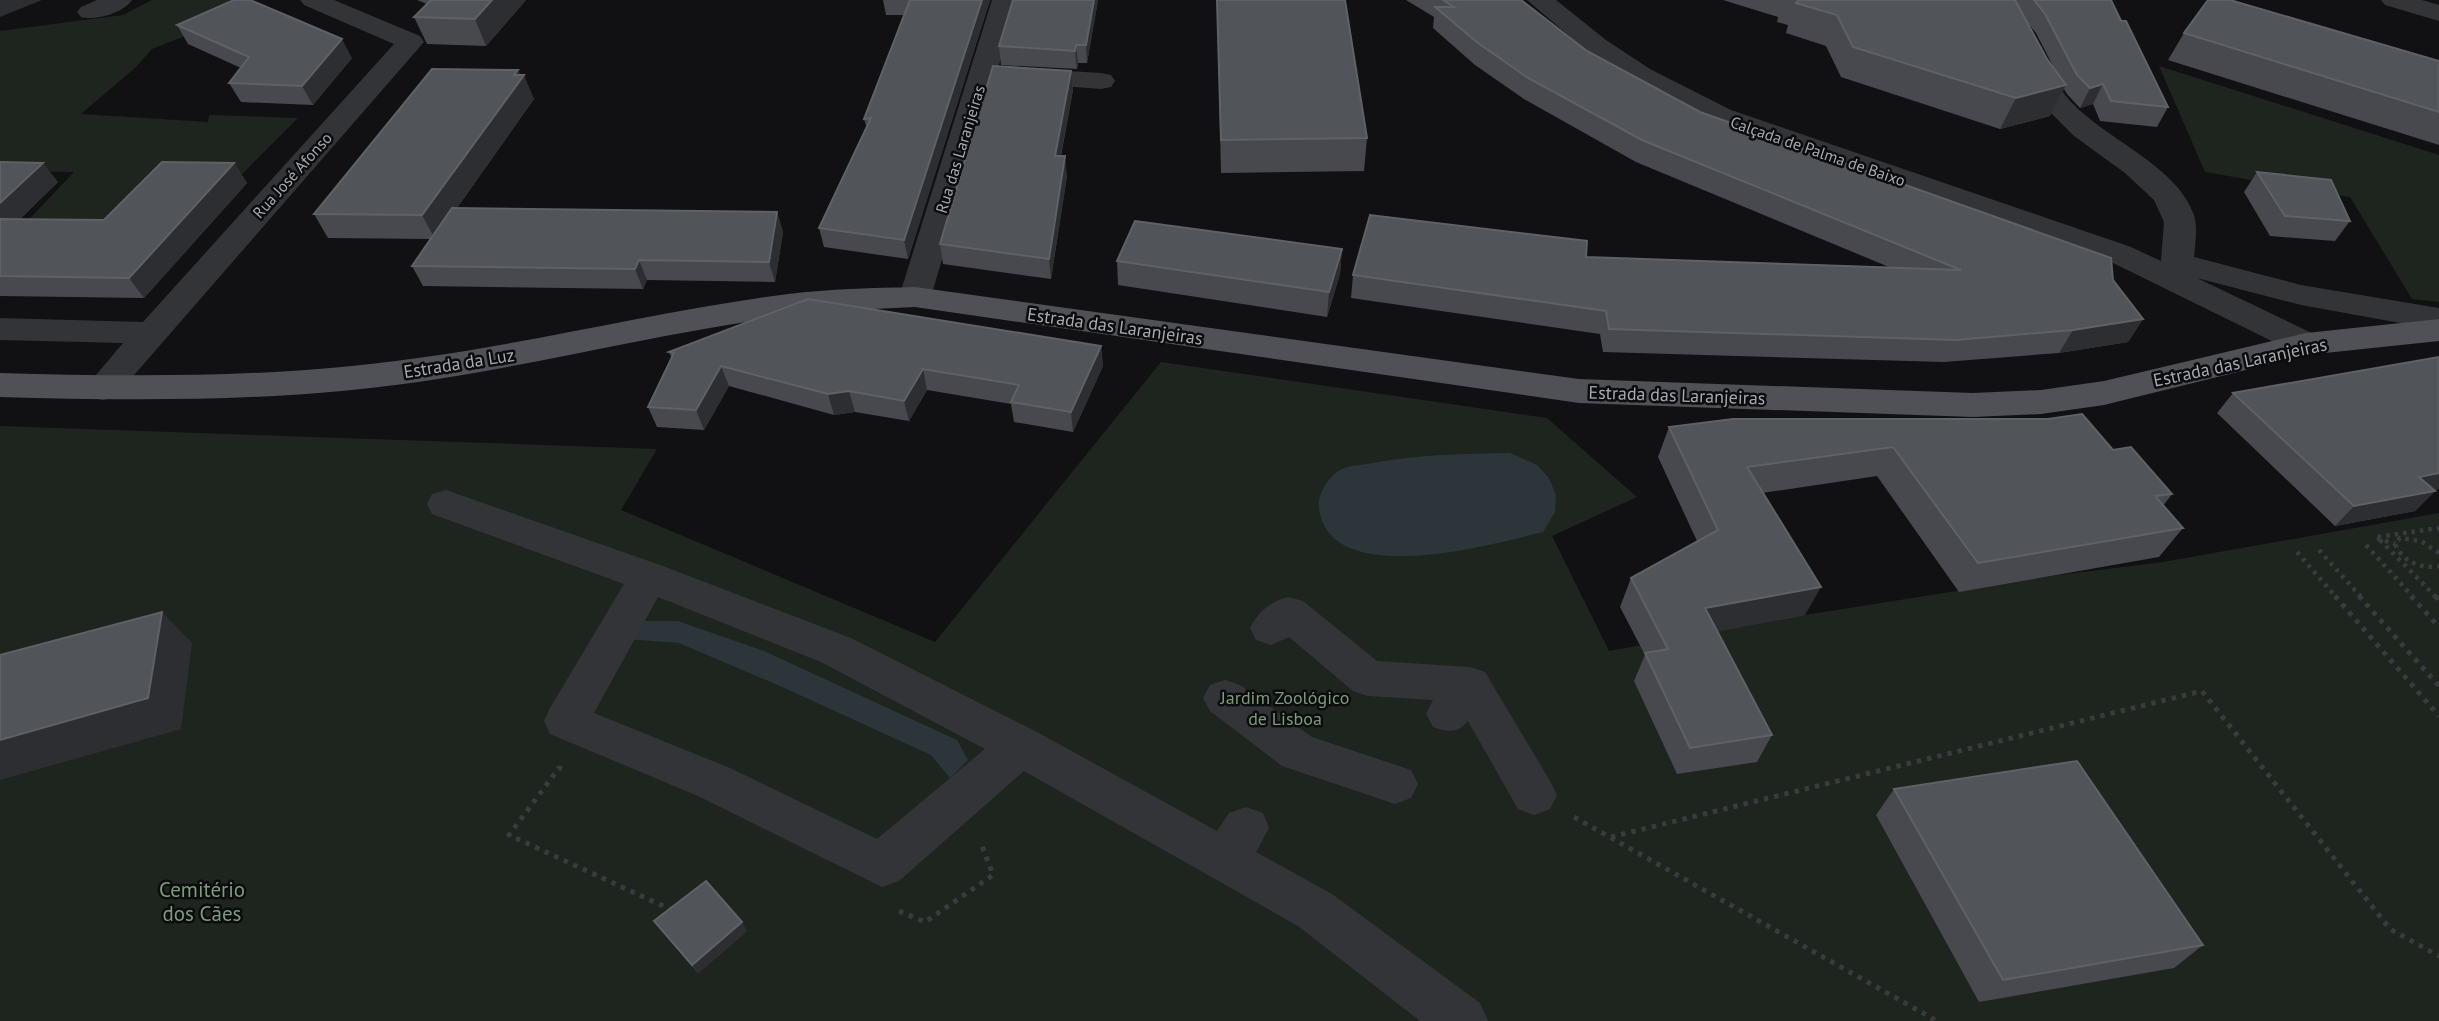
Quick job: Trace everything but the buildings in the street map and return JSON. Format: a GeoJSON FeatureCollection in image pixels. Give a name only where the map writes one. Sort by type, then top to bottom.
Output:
{"type":"FeatureCollection","features":[{"type":"Feature","properties":{"kind":"main road","name":"Estrada da Luz"},"geometry":{"type":"LineString","coordinates":[[0,385],[103,388],[331,381],[417,371],[791,304],[856,297],[915,297]]}},
{"type":"Feature","properties":{"kind":"main road","name":"Estrada das Laranjeiras"},"geometry":{"type":"LineString","coordinates":[[915,297],[1579,391],[1946,404],[2041,402],[2104,393],[2306,344],[2439,330]]}},
{"type":"Feature","properties":{"kind":"street"},"geometry":{"type":"LineString","coordinates":[[90,12],[119,0]]}},
{"type":"Feature","properties":{"kind":"street","name":"Rua José Afonso"},"geometry":{"type":"LineString","coordinates":[[103,388],[418,34],[313,0]]}},
{"type":"Feature","properties":{"kind":"street","name":"Rua das Laranjeiras"},"geometry":{"type":"LineString","coordinates":[[915,297],[1005,0]]}},
{"type":"Feature","properties":{"kind":"street","name":"Calçada de Palma de Baixo"},"geometry":{"type":"LineString","coordinates":[[1540,0],[1597,46],[1640,75],[1720,116],[2120,254],[2306,344]]}},
{"type":"Feature","properties":{"kind":"street"},"geometry":{"type":"LineString","coordinates":[[2394,0],[2439,13]]}},
{"type":"Feature","properties":{"kind":"street"},"geometry":{"type":"LineString","coordinates":[[1996,9],[2038,67],[2047,90],[2057,105],[2162,191],[2177,211],[2180,229],[2177,263]]}},
{"type":"Feature","properties":{"kind":"street"},"geometry":{"type":"LineString","coordinates":[[982,74],[1101,80]]}},
{"type":"Feature","properties":{"kind":"street","name":"Calçada de Palma de Baixo"},"geometry":{"type":"LineString","coordinates":[[2120,254],[2177,263],[2267,288],[2439,319]]}},
{"type":"Feature","properties":{"kind":"street","name":"Calçada de Palma de Baixo"},"geometry":{"type":"LineString","coordinates":[[2267,288],[2294,312],[2306,344]]}},
{"type":"Feature","properties":{"kind":"street"},"geometry":{"type":"LineString","coordinates":[[0,329],[151,334]]}},
{"type":"Feature","properties":{"kind":"street"},"geometry":{"type":"LineString","coordinates":[[446,504],[649,577],[836,650],[1021,746],[1236,844],[1315,910],[1462,1021]]}},
{"type":"Feature","properties":{"kind":"street"},"geometry":{"type":"LineString","coordinates":[[649,577],[566,721],[714,782],[882,865],[1021,746]]}},
{"type":"Feature","properties":{"kind":"street"},"geometry":{"type":"LineString","coordinates":[[1271,628],[1288,613],[1368,678],[1459,700],[1534,795]]}},
{"type":"Feature","properties":{"kind":"street"},"geometry":{"type":"LineString","coordinates":[[1225,698],[1292,762],[1395,784]]}},
{"type":"Feature","properties":{"kind":"path"},"geometry":{"type":"LineString","coordinates":[[2376,537],[2439,528]]}},
{"type":"Feature","properties":{"kind":"path"},"geometry":{"type":"LineString","coordinates":[[2376,537],[2395,544],[2399,553],[2410,562],[2426,567],[2439,566]]}},
{"type":"Feature","properties":{"kind":"path"},"geometry":{"type":"LineString","coordinates":[[2376,537],[2439,600]]}},
{"type":"Feature","properties":{"kind":"path"},"geometry":{"type":"LineString","coordinates":[[2395,544],[2400,538],[2412,537],[2426,542],[2439,552]]}},
{"type":"Feature","properties":{"kind":"path"},"geometry":{"type":"LineString","coordinates":[[2366,545],[2439,627]]}},
{"type":"Feature","properties":{"kind":"path"},"geometry":{"type":"LineString","coordinates":[[2319,550],[2439,686]]}},
{"type":"Feature","properties":{"kind":"path"},"geometry":{"type":"LineString","coordinates":[[2297,552],[2439,716]]}},
{"type":"Feature","properties":{"kind":"path"},"geometry":{"type":"LineString","coordinates":[[1611,837],[2202,691],[2390,929],[2439,956]]}},
{"type":"Feature","properties":{"kind":"path"},"geometry":{"type":"LineString","coordinates":[[572,773],[559,768],[509,835],[679,914]]}},
{"type":"Feature","properties":{"kind":"path"},"geometry":{"type":"LineString","coordinates":[[1534,795],[1937,1021]]}},
{"type":"Feature","properties":{"kind":"path"},"geometry":{"type":"LineString","coordinates":[[887,906],[925,922],[993,875],[962,797]]}},
{"type":"Feature","properties":{"kind":"green space"},"geometry":{"type":"Polygon","coordinates":[[[152,0],[235,0],[254,9],[152,49],[136,67],[81,114],[208,122],[209,115],[298,118],[239,177],[95,230],[17,232],[74,172],[0,171],[0,31],[123,15],[152,0]]]}},
{"type":"Feature","properties":{"kind":"green space"},"geometry":{"type":"Polygon","coordinates":[[[2159,66],[2439,155],[2439,302],[2412,299],[2350,197],[2205,172],[2159,66]]]}},
{"type":"Feature","properties":{"kind":"green space","name":"Jardim Zoológico de Lisboa"},"geometry":{"type":"Polygon","coordinates":[[[1161,362],[1547,418],[1637,497],[1552,536],[1609,651],[1805,615],[2051,576],[2163,562],[2439,513],[2439,1021],[0,1021],[0,426],[657,449],[621,510],[935,642],[1161,362]]]}},
{"type":"Feature","properties":{"kind":"shaded area"},"geometry":{"type":"Polygon","coordinates":[[[1510,453],[1537,465],[1549,478],[1556,495],[1555,512],[1543,532],[1452,552],[1416,556],[1381,555],[1351,548],[1329,533],[1319,508],[1325,486],[1337,472],[1345,468],[1425,456],[1510,453]]]}},
{"type":"Feature","properties":{"kind":"shaded area"},"geometry":{"type":"Polygon","coordinates":[[[639,621],[678,621],[764,651],[957,740],[968,760],[950,778],[931,755],[780,686],[679,643],[626,639],[639,621]]]}},
{"type":"Feature","properties":{"kind":"park label","name":"Cemitério dos Cães"},"geometry":{"type":"Point","coordinates":[202,901]}}]}
